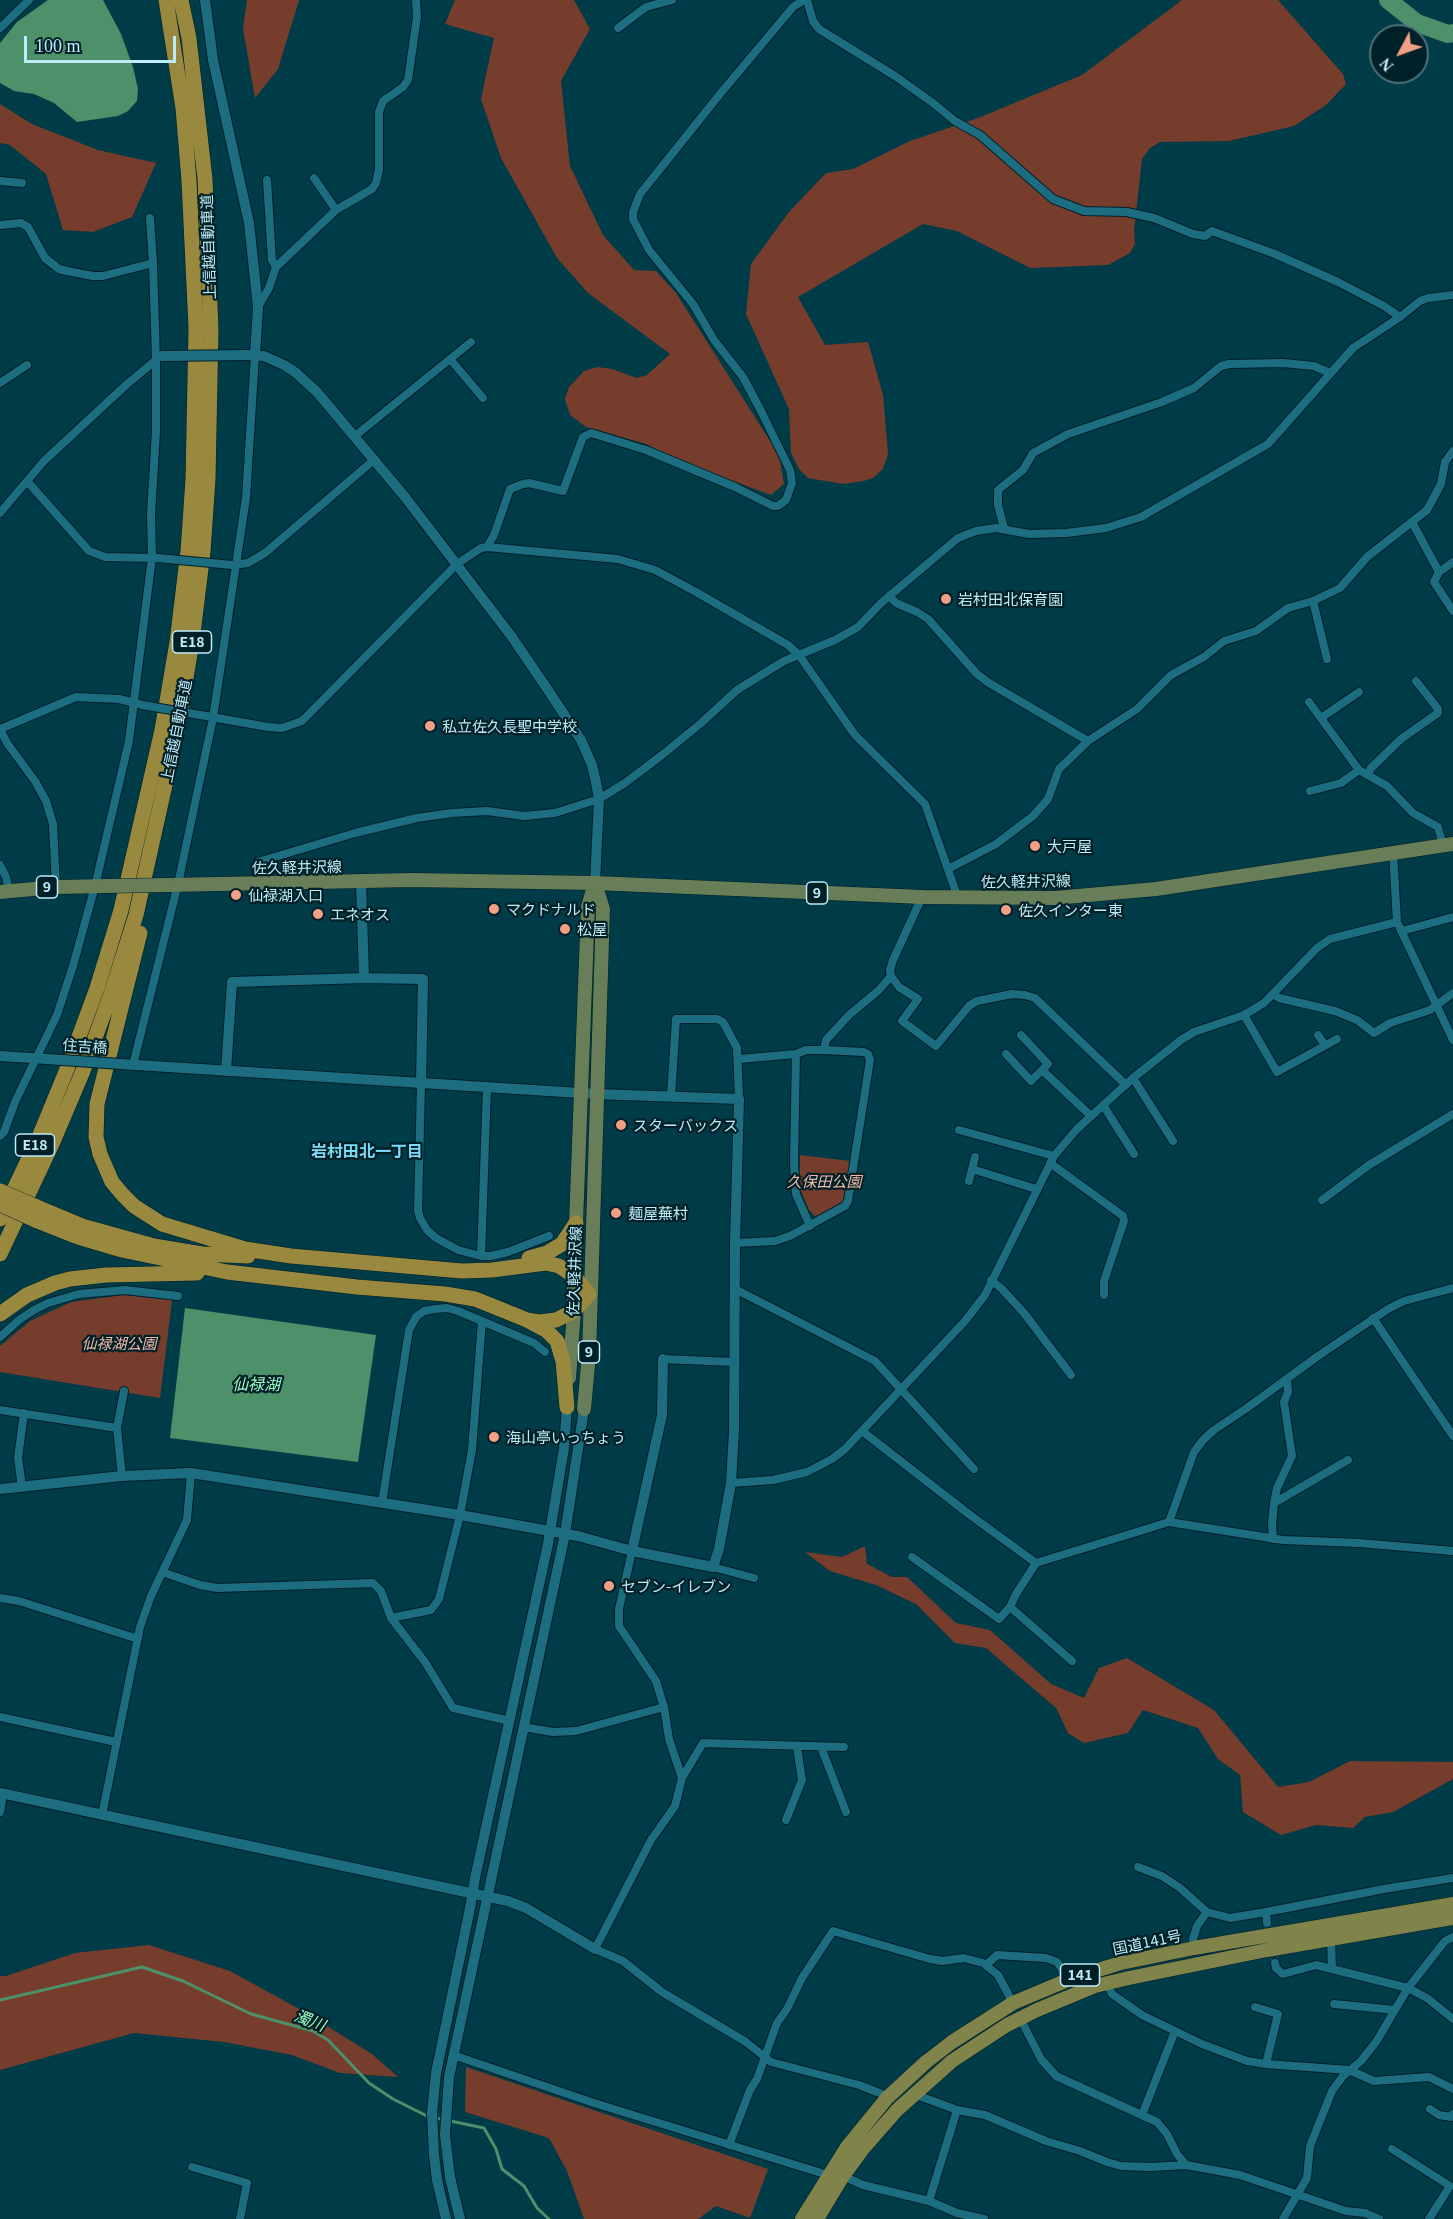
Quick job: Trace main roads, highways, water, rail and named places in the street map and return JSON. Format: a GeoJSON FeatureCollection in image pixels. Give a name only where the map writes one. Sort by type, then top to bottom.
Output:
{"type":"FeatureCollection","features":[{"type":"Feature","properties":{"kind":"highway","name":"上信越自動車道"},"geometry":{"type":"LineString","coordinates":[[0,1220],[39,1137],[67,1069],[97,988],[121,910],[162,730],[177,642],[188,551],[193,479],[196,328],[183,108],[166,0]]}},
{"type":"Feature","properties":{"kind":"highway","name":"上信越自動車道"},"geometry":{"type":"LineString","coordinates":[[0,1254],[57,1133],[83,1071],[136,915],[177,731],[192,642],[203,552],[210,421],[211,330],[205,178],[189,38],[181,0]]}},
{"type":"Feature","properties":{"kind":"highway"},"geometry":{"type":"LineString","coordinates":[[158,821],[142,925],[97,1104],[96,1137],[100,1154],[112,1182],[123,1195],[134,1206],[162,1224],[236,1247],[291,1256]]}},
{"type":"Feature","properties":{"kind":"highway"},"geometry":{"type":"LineString","coordinates":[[67,1069],[0,1205],[179,1251],[226,1255],[291,1256],[462,1271],[492,1270],[546,1263],[559,1266],[574,1276],[589,1294],[574,1311],[548,1322],[527,1320]]}},
{"type":"Feature","properties":{"kind":"highway"},"geometry":{"type":"LineString","coordinates":[[0,1191],[78,1237],[114,1248],[227,1272],[460,1296],[490,1305],[546,1330],[560,1346],[567,1407]]}},
{"type":"Feature","properties":{"kind":"highway"},"geometry":{"type":"LineString","coordinates":[[492,1270],[555,1249],[567,1239],[576,1223]]}},
{"type":"Feature","properties":{"kind":"highway"},"geometry":{"type":"LineString","coordinates":[[0,1314],[27,1294],[70,1279],[106,1275],[227,1272]]}},
{"type":"Feature","properties":{"kind":"highway","name":"国道141号"},"geometry":{"type":"LineString","coordinates":[[802,2219],[847,2147],[887,2098],[952,2042],[1013,2003],[1065,1981],[1121,1963],[1194,1948],[1453,1904]]}},
{"type":"Feature","properties":{"kind":"highway","name":"141"},"geometry":{"type":"LineString","coordinates":[[818,2219],[843,2176],[877,2132],[914,2094],[952,2061],[1020,2018],[1071,1996],[1107,1984],[1256,1953],[1453,1918]]}},
{"type":"Feature","properties":{"kind":"main road","name":"佐久軽井沢線"},"geometry":{"type":"LineString","coordinates":[[4,891],[56,887],[412,880],[595,883],[921,897],[1044,898],[1113,894],[1448,844]]}},
{"type":"Feature","properties":{"kind":"main road","name":"佐久軽井沢線"},"geometry":{"type":"LineString","coordinates":[[567,1407],[574,1311],[588,907],[595,883]]}},
{"type":"Feature","properties":{"kind":"main road","name":"佐久軽井沢線"},"geometry":{"type":"LineString","coordinates":[[584,1410],[589,1354],[589,1294],[603,909],[595,883]]}},
{"type":"Feature","properties":{"kind":"water"},"geometry":{"type":"Polygon","coordinates":[[[48,0],[103,0],[121,34],[138,89],[137,101],[128,111],[118,116],[77,122],[54,103],[34,94],[14,91],[0,83],[0,43],[17,22],[48,0]]]}},
{"type":"Feature","properties":{"kind":"water","name":"仙禄湖"},"geometry":{"type":"Polygon","coordinates":[[[185,1308],[376,1335],[358,1462],[170,1438],[185,1308]]]}},
{"type":"Feature","properties":{"kind":"waterway"},"geometry":{"type":"LineString","coordinates":[[1388,0],[1417,23],[1448,34],[1453,33]]}},
{"type":"Feature","properties":{"kind":"waterway","name":"濁川"},"geometry":{"type":"LineString","coordinates":[[0,2000],[142,1967],[183,1981],[251,2014],[313,2031],[328,2040],[369,2083],[393,2099],[429,2117]]}},
{"type":"Feature","properties":{"kind":"waterway","name":"濁川"},"geometry":{"type":"LineString","coordinates":[[436,2118],[484,2128],[496,2149],[502,2169],[524,2186],[537,2208],[549,2219]]}},
{"type":"Feature","properties":{"kind":"tunnel"},"geometry":{"type":"LineString","coordinates":[[1267,1923],[1275,1963]]}},
{"type":"Feature","properties":{"kind":"place","name":"岩村田北保育園"},"geometry":{"type":"Point","coordinates":[946,599]}},
{"type":"Feature","properties":{"kind":"place","name":"私立佐久長聖中学校"},"geometry":{"type":"Point","coordinates":[430,726]}},
{"type":"Feature","properties":{"kind":"place","name":"大戸屋"},"geometry":{"type":"Point","coordinates":[1035,846]}},
{"type":"Feature","properties":{"kind":"place","name":"仙禄湖入口"},"geometry":{"type":"Point","coordinates":[236,895]}},
{"type":"Feature","properties":{"kind":"place","name":"マクドナルド"},"geometry":{"type":"Point","coordinates":[494,909]}},
{"type":"Feature","properties":{"kind":"place","name":"佐久インター東"},"geometry":{"type":"Point","coordinates":[1006,910]}},
{"type":"Feature","properties":{"kind":"place","name":"エネオス"},"geometry":{"type":"Point","coordinates":[318,914]}},
{"type":"Feature","properties":{"kind":"place","name":"松屋"},"geometry":{"type":"Point","coordinates":[565,929]}},
{"type":"Feature","properties":{"kind":"place","name":"スターバックス"},"geometry":{"type":"Point","coordinates":[621,1125]}},
{"type":"Feature","properties":{"kind":"place","name":"麺屋蕪村"},"geometry":{"type":"Point","coordinates":[616,1213]}},
{"type":"Feature","properties":{"kind":"place","name":"海山亭いっちょう"},"geometry":{"type":"Point","coordinates":[494,1437]}},
{"type":"Feature","properties":{"kind":"place","name":"セブン-イレブン"},"geometry":{"type":"Point","coordinates":[609,1586]}},
{"type":"Feature","properties":{"kind":"district","name":"岩村田北一丁目"},"geometry":{"type":"Point","coordinates":[367,1151]}},
{"type":"Feature","properties":{"kind":"park label","name":"久保田公園"},"geometry":{"type":"Point","coordinates":[824,1181]}},
{"type":"Feature","properties":{"kind":"park label","name":"仙禄湖公園"},"geometry":{"type":"Point","coordinates":[119,1343]}}]}
